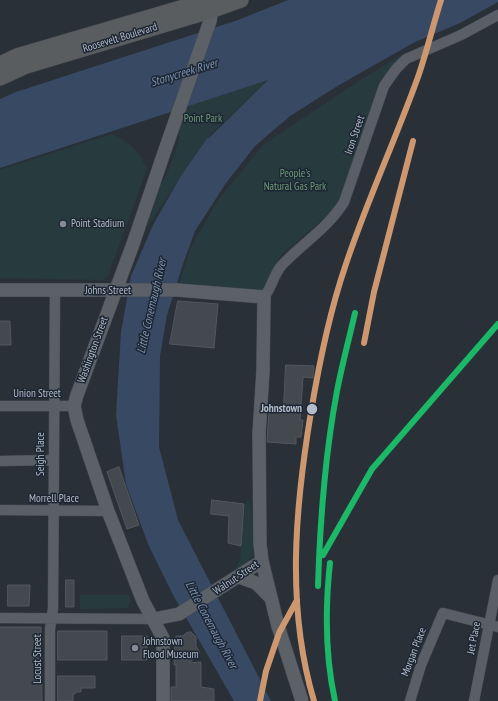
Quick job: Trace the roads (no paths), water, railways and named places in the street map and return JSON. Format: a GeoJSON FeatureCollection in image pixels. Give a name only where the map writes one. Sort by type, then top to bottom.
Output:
{"type":"FeatureCollection","features":[{"type":"Feature","properties":{"kind":"highway","name":"Roosevelt Boulevard"},"geometry":{"type":"LineString","coordinates":[[0,64],[18,56],[242,0]]}},
{"type":"Feature","properties":{"kind":"highway","name":"Roosevelt Boulevard"},"geometry":{"type":"LineString","coordinates":[[0,78],[26,66],[211,8]]}},
{"type":"Feature","properties":{"kind":"main road","name":"Washington Street"},"geometry":{"type":"LineString","coordinates":[[74,406],[121,291],[211,8]]}},
{"type":"Feature","properties":{"kind":"main road","name":"Johns Street"},"geometry":{"type":"LineString","coordinates":[[0,290],[175,290],[264,297]]}},
{"type":"Feature","properties":{"kind":"main road","name":"Walnut Street"},"geometry":{"type":"LineString","coordinates":[[154,619],[178,614],[221,589],[262,561],[260,544],[259,434],[263,371],[264,297]]}},
{"type":"Feature","properties":{"kind":"main road"},"geometry":{"type":"LineString","coordinates":[[74,406],[76,420],[108,511],[143,601],[163,638],[163,701]]}},
{"type":"Feature","properties":{"kind":"main road"},"geometry":{"type":"LineString","coordinates":[[262,561],[278,626],[302,701]]}},
{"type":"Feature","properties":{"kind":"main road"},"geometry":{"type":"LineString","coordinates":[[239,577],[256,583],[271,598]]}},
{"type":"Feature","properties":{"kind":"street","name":"Iron Street"},"geometry":{"type":"LineString","coordinates":[[264,297],[270,290],[271,283],[282,266],[335,217],[344,202],[384,86],[396,69],[406,59],[413,55],[461,35],[498,15]]}},
{"type":"Feature","properties":{"kind":"street","name":"Seigh Place"},"geometry":{"type":"LineString","coordinates":[[51,618],[55,290]]}},
{"type":"Feature","properties":{"kind":"street","name":"Union Street"},"geometry":{"type":"LineString","coordinates":[[0,406],[74,406]]}},
{"type":"Feature","properties":{"kind":"street"},"geometry":{"type":"LineString","coordinates":[[0,461],[53,460]]}},
{"type":"Feature","properties":{"kind":"street","name":"Morrell Place"},"geometry":{"type":"LineString","coordinates":[[0,510],[108,511]]}},
{"type":"Feature","properties":{"kind":"street","name":"Jet Place"},"geometry":{"type":"LineString","coordinates":[[474,701],[494,626],[498,580]]}},
{"type":"Feature","properties":{"kind":"street","name":"Morgan Place"},"geometry":{"type":"LineString","coordinates":[[410,701],[421,665],[443,613],[494,626]]}},
{"type":"Feature","properties":{"kind":"street","name":"Walnut Street"},"geometry":{"type":"LineString","coordinates":[[0,618],[154,619]]}},
{"type":"Feature","properties":{"kind":"street","name":"Locust Street"},"geometry":{"type":"LineString","coordinates":[[50,701],[51,618]]}},
{"type":"Feature","properties":{"kind":"water"},"geometry":{"type":"Polygon","coordinates":[[[288,0],[498,0],[498,2],[460,23],[415,42],[339,85],[290,116],[255,146],[226,183],[195,231],[167,315],[160,356],[159,447],[178,520],[271,701],[234,701],[172,593],[148,544],[126,484],[116,415],[121,332],[131,276],[153,225],[182,174],[209,136],[208,139],[268,80],[0,168],[0,99],[16,92],[238,20],[288,0]]]}},
{"type":"Feature","properties":{"kind":"railway"},"geometry":{"type":"LineString","coordinates":[[314,701],[305,666],[299,630],[296,557],[301,484],[314,394],[325,339],[339,285],[362,219],[418,77],[441,0]]}},
{"type":"Feature","properties":{"kind":"railway"},"geometry":{"type":"LineString","coordinates":[[343,518],[372,469],[498,324]]}},
{"type":"Feature","properties":{"kind":"railway"},"geometry":{"type":"LineString","coordinates":[[260,701],[271,658],[278,638],[288,618]]}},
{"type":"Feature","properties":{"kind":"place","name":"Point Stadium"},"geometry":{"type":"Point","coordinates":[63,224]}},
{"type":"Feature","properties":{"kind":"place","name":"Johnstown"},"geometry":{"type":"Point","coordinates":[312,409]}},
{"type":"Feature","properties":{"kind":"place","name":"Johnstown Flood Museum"},"geometry":{"type":"Point","coordinates":[135,648]}},
{"type":"Feature","properties":{"kind":"water label","name":"Stonycreek River"},"geometry":{"type":"Point","coordinates":[184,73]}},
{"type":"Feature","properties":{"kind":"water label","name":"Little Conemaugh River"},"geometry":{"type":"Point","coordinates":[152,306]}},
{"type":"Feature","properties":{"kind":"water label","name":"Little Conemaugh River"},"geometry":{"type":"Point","coordinates":[211,625]}},
{"type":"Feature","properties":{"kind":"park label","name":"Point Park"},"geometry":{"type":"Point","coordinates":[203,119]}},
{"type":"Feature","properties":{"kind":"park label","name":"People's Natural Gas Park"},"geometry":{"type":"Point","coordinates":[295,180]}}]}
